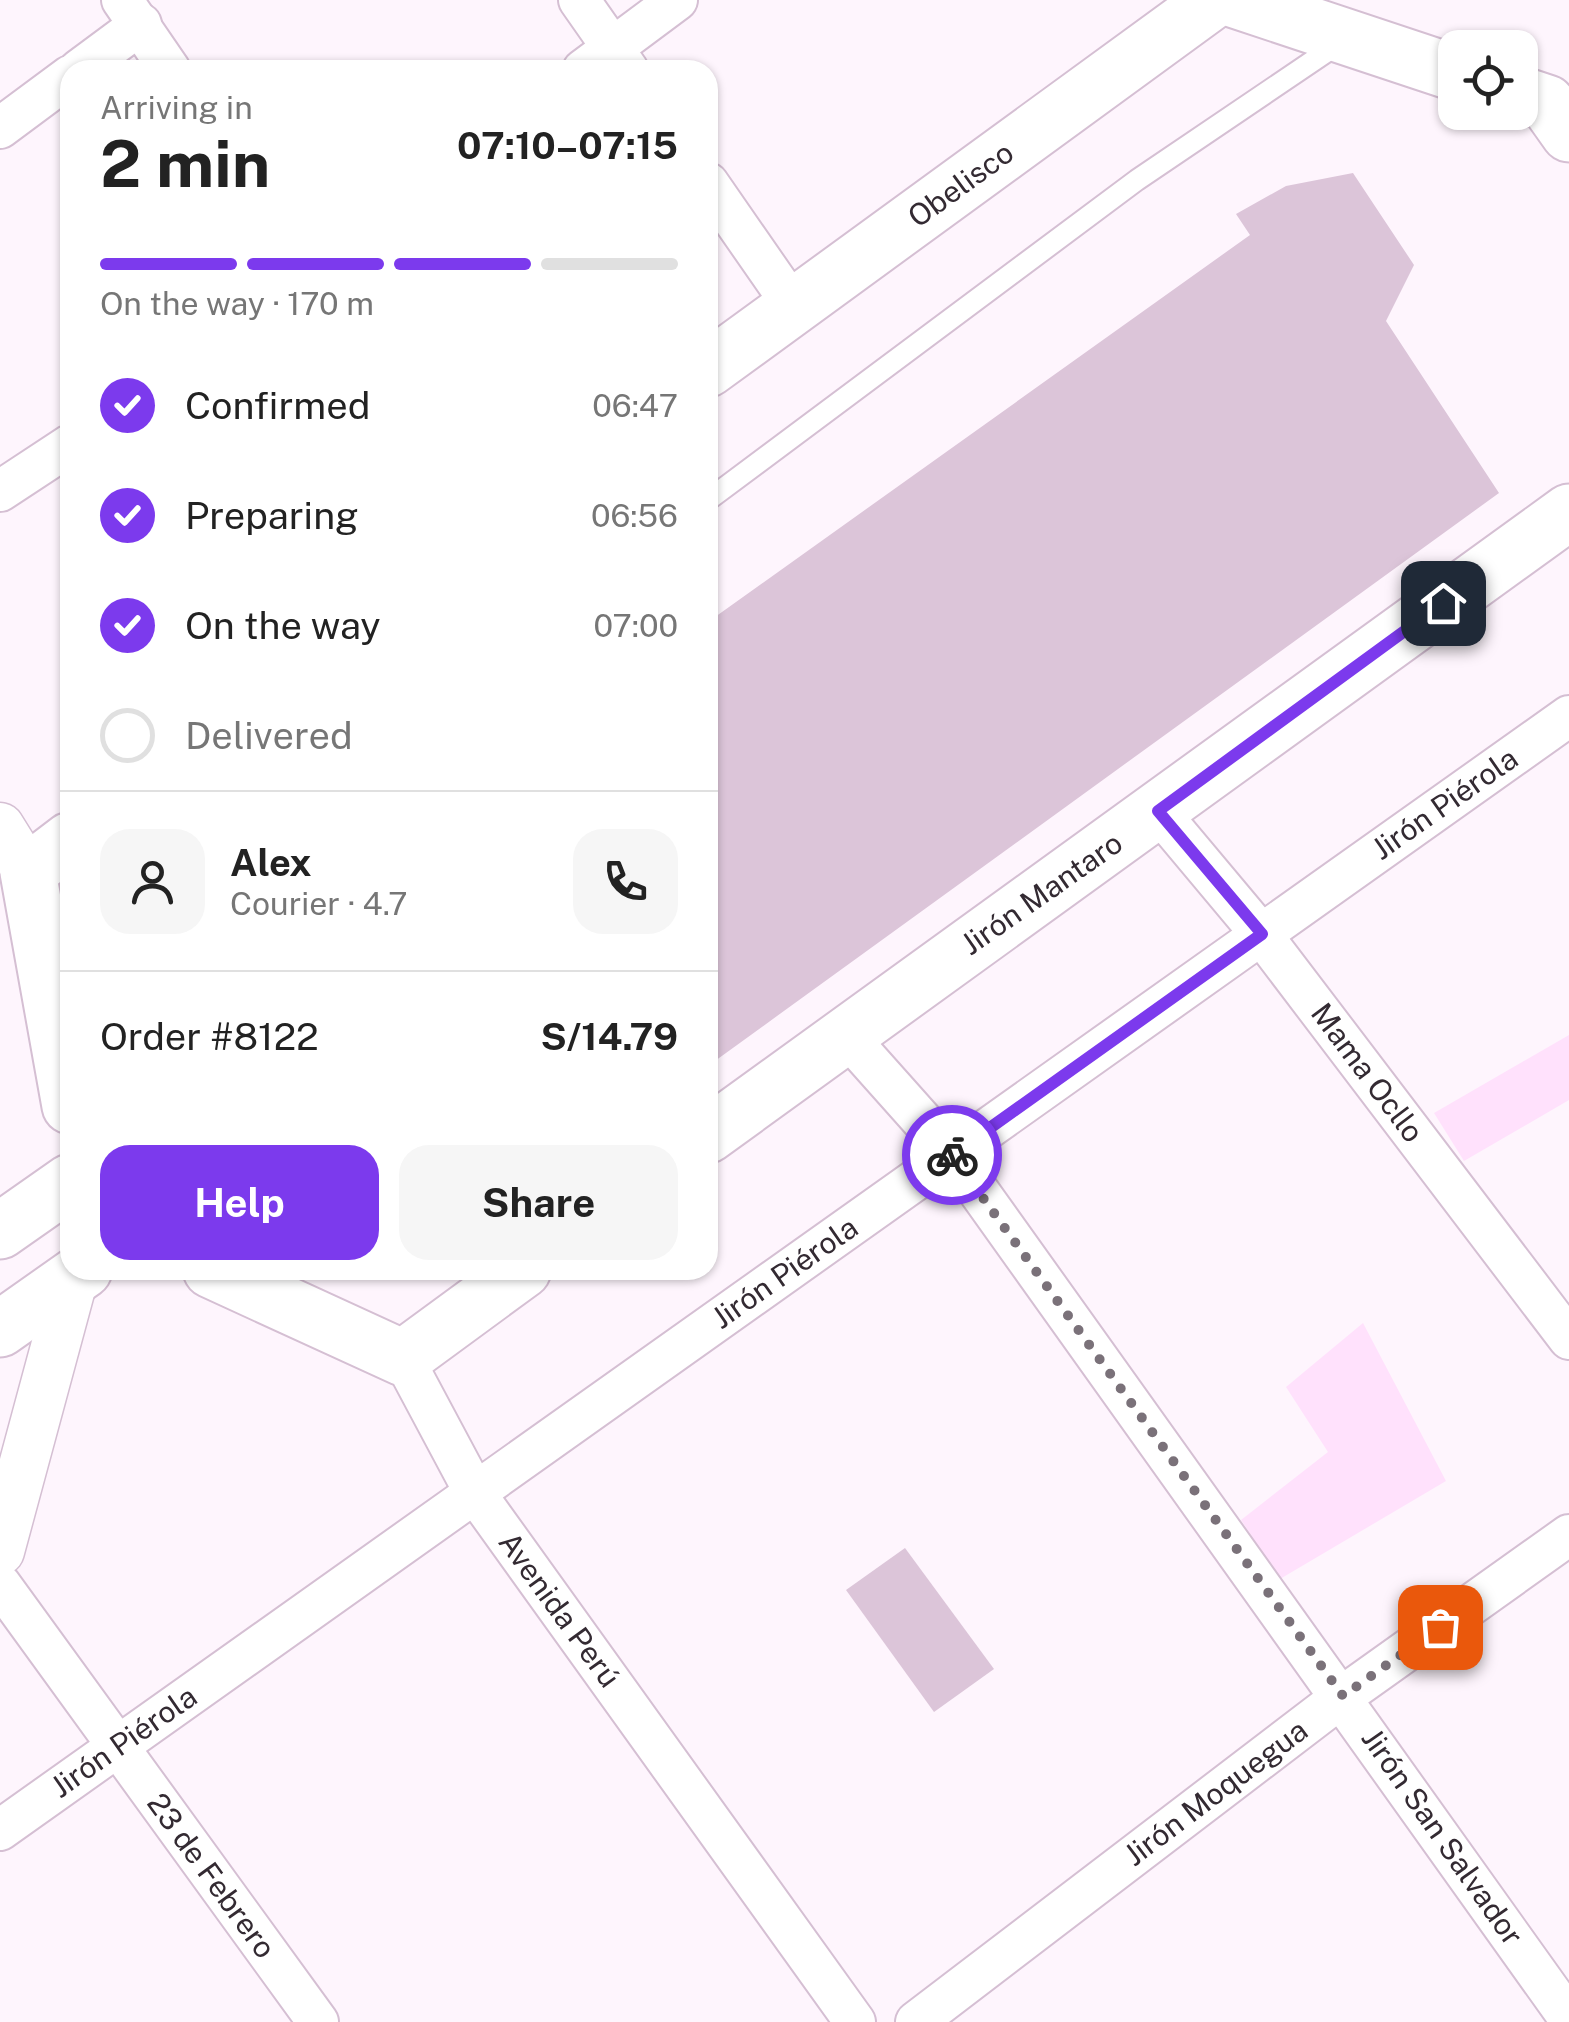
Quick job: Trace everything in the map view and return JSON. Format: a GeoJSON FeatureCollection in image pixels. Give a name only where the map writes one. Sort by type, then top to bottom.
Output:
{"type":"FeatureCollection","features":[{"type":"Feature","properties":{"kind":"main road","name":"Obelisco"},"geometry":{"type":"LineString","coordinates":[[718,362],[1214,0]]}},
{"type":"Feature","properties":{"kind":"main road"},"geometry":{"type":"LineString","coordinates":[[1235,0],[1438,67]]}},
{"type":"Feature","properties":{"kind":"main road","name":"Jirón Mantaro"},"geometry":{"type":"LineString","coordinates":[[718,1128],[1569,512]]}},
{"type":"Feature","properties":{"kind":"main road"},"geometry":{"type":"LineString","coordinates":[[24,858],[60,1052]]}},
{"type":"Feature","properties":{"kind":"main road"},"geometry":{"type":"LineString","coordinates":[[0,1231],[60,1189]]}},
{"type":"Feature","properties":{"kind":"main road"},"geometry":{"type":"LineString","coordinates":[[0,1329],[70,1280]]}},
{"type":"Feature","properties":{"kind":"main road"},"geometry":{"type":"LineString","coordinates":[[233,1280],[403,1358],[509,1280]]}},
{"type":"Feature","properties":{"kind":"street"},"geometry":{"type":"LineString","coordinates":[[579,0],[607,60]]}},
{"type":"Feature","properties":{"kind":"street"},"geometry":{"type":"LineString","coordinates":[[610,60],[676,0]]}},
{"type":"Feature","properties":{"kind":"street"},"geometry":{"type":"LineString","coordinates":[[88,60],[131,12],[163,60]]}},
{"type":"Feature","properties":{"kind":"street"},"geometry":{"type":"LineString","coordinates":[[0,128],[60,83]]}},
{"type":"Feature","properties":{"kind":"street"},"geometry":{"type":"LineString","coordinates":[[718,197],[794,307]]}},
{"type":"Feature","properties":{"kind":"street"},"geometry":{"type":"LineString","coordinates":[[0,490],[60,451]]}},
{"type":"Feature","properties":{"kind":"street","name":"Jirón Piérola"},"geometry":{"type":"LineString","coordinates":[[0,1830],[1569,716]]}},
{"type":"Feature","properties":{"kind":"street","name":"Mama Ocllo"},"geometry":{"type":"LineString","coordinates":[[1158,811],[1262,934],[1569,1339]]}},
{"type":"Feature","properties":{"kind":"street","name":"Jirón San Salvador"},"geometry":{"type":"LineString","coordinates":[[846,1034],[952,1154],[1343,1696],[1569,2018]]}},
{"type":"Feature","properties":{"kind":"street"},"geometry":{"type":"LineString","coordinates":[[0,1551],[77,1280]]}},
{"type":"Feature","properties":{"kind":"street","name":"Avenida Perú"},"geometry":{"type":"LineString","coordinates":[[403,1358],[474,1493],[855,2022]]}},
{"type":"Feature","properties":{"kind":"street","name":"Jirón Moquegua"},"geometry":{"type":"LineString","coordinates":[[916,2022],[1343,1696],[1569,1535]]}},
{"type":"Feature","properties":{"kind":"street","name":"23 de Febrero"},"geometry":{"type":"LineString","coordinates":[[0,1584],[318,2022]]}},
{"type":"Feature","properties":{"kind":"lane"},"geometry":{"type":"LineString","coordinates":[[718,493],[1137,180],[1348,37]]}},
{"type":"Feature","properties":{"kind":"shaded area"},"geometry":{"type":"Polygon","coordinates":[[[1569,1035],[1569,1100],[1464,1161],[1434,1113],[1569,1035]]]}},
{"type":"Feature","properties":{"kind":"shaded area"},"geometry":{"type":"Polygon","coordinates":[[[1363,1323],[1446,1481],[1280,1579],[1241,1520],[1328,1452],[1286,1387],[1363,1323]]]}},
{"type":"Feature","properties":{"kind":"building"},"geometry":{"type":"Polygon","coordinates":[[[1353,173],[1414,265],[1386,321],[1499,493],[718,1059],[718,615],[1250,235],[1236,214],[1286,186],[1353,173]]]}},
{"type":"Feature","properties":{"kind":"building"},"geometry":{"type":"Polygon","coordinates":[[[905,1548],[994,1669],[934,1712],[846,1590],[905,1548]]]}},
{"type":"Feature","properties":{"kind":"way so far"},"geometry":{"type":"LineString","coordinates":[[952,1155],[1343,1696],[1440,1627]]}},
{"type":"Feature","properties":{"kind":"route"},"geometry":{"type":"LineString","coordinates":[[952,1155],[1262,934],[1158,811],[1443,603]]}}]}
